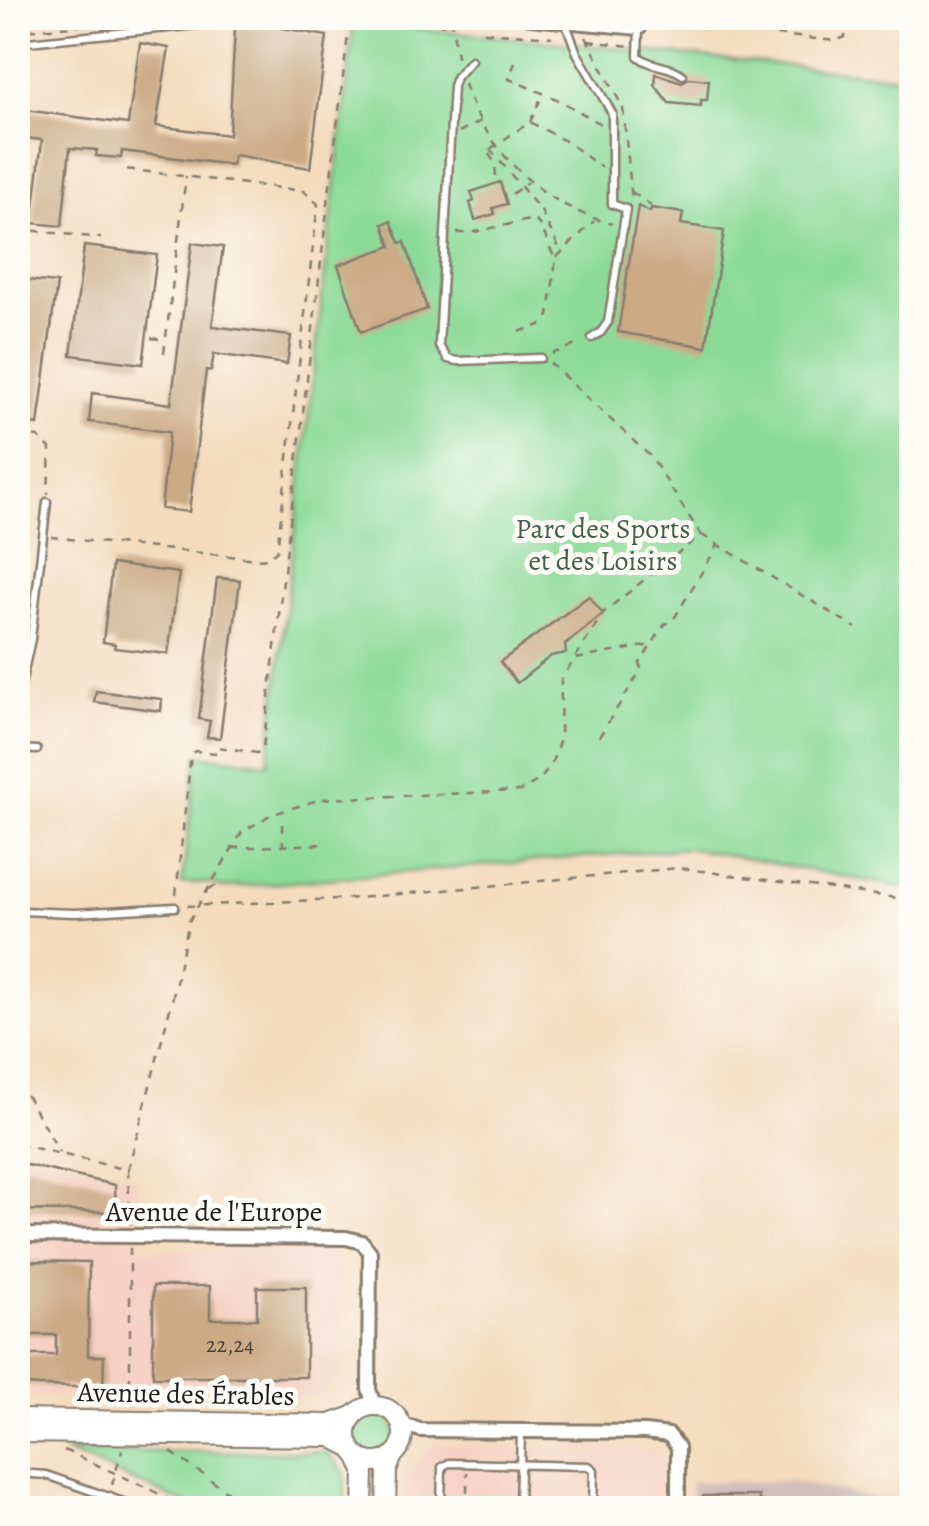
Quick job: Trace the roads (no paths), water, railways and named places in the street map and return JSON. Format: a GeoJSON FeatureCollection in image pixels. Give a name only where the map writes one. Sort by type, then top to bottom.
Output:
{"type":"FeatureCollection","features":[{"type":"Feature","properties":{"kind":"main road"},"geometry":{"type":"LineString","coordinates":[[363,1508],[364,1471],[347,1431],[353,1416],[374,1406],[391,1411],[402,1425],[402,1442],[387,1470],[386,1508]]}},
{"type":"Feature","properties":{"kind":"main road","name":"Avenue des Érables"},"geometry":{"type":"LineString","coordinates":[[18,1419],[330,1424],[353,1416]]}},
{"type":"Feature","properties":{"kind":"main road","name":"Avenue des Érables"},"geometry":{"type":"LineString","coordinates":[[18,1432],[331,1437],[354,1452]]}},
{"type":"Feature","properties":{"kind":"main road"},"geometry":{"type":"LineString","coordinates":[[354,1452],[376,1462],[393,1456]]}},
{"type":"Feature","properties":{"kind":"street"},"geometry":{"type":"LineString","coordinates":[[530,18],[639,28]]}},
{"type":"Feature","properties":{"kind":"street","name":"Avenue de l'Europe"},"geometry":{"type":"LineString","coordinates":[[18,1235],[346,1238],[362,1242],[370,1252],[369,1389],[374,1406]]}},
{"type":"Feature","properties":{"kind":"street"},"geometry":{"type":"LineString","coordinates":[[402,1425],[421,1430],[669,1435],[678,1447],[678,1508]]}},
{"type":"Feature","properties":{"kind":"lane"},"geometry":{"type":"LineString","coordinates":[[18,43],[237,21]]}},
{"type":"Feature","properties":{"kind":"lane"},"geometry":{"type":"LineString","coordinates":[[565,21],[577,53],[612,113],[612,204],[626,210],[608,322],[592,338]]}},
{"type":"Feature","properties":{"kind":"lane"},"geometry":{"type":"LineString","coordinates":[[639,28],[638,56],[656,67],[674,68],[683,75]]}},
{"type":"Feature","properties":{"kind":"lane"},"geometry":{"type":"LineString","coordinates":[[471,60],[452,86],[438,338],[442,354],[457,360],[541,358]]}},
{"type":"Feature","properties":{"kind":"lane"},"geometry":{"type":"LineString","coordinates":[[18,698],[31,638],[47,502]]}},
{"type":"Feature","properties":{"kind":"lane"},"geometry":{"type":"LineString","coordinates":[[18,749],[37,750]]}},
{"type":"Feature","properties":{"kind":"lane"},"geometry":{"type":"LineString","coordinates":[[18,911],[74,913],[176,907]]}},
{"type":"Feature","properties":{"kind":"lane"},"geometry":{"type":"LineString","coordinates":[[519,1508],[521,1430]]}},
{"type":"Feature","properties":{"kind":"lane"},"geometry":{"type":"LineString","coordinates":[[441,1508],[442,1467],[448,1463],[589,1466],[594,1470],[593,1508]]}},
{"type":"Feature","properties":{"kind":"lane"},"geometry":{"type":"LineString","coordinates":[[18,1473],[46,1475],[140,1508]]}},
{"type":"Feature","properties":{"kind":"lane"},"geometry":{"type":"LineString","coordinates":[[109,1508],[110,1496]]}},
{"type":"Feature","properties":{"kind":"park label","name":"Parc des Sports et des Loisirs"},"geometry":{"type":"Point","coordinates":[603,545]}}]}
